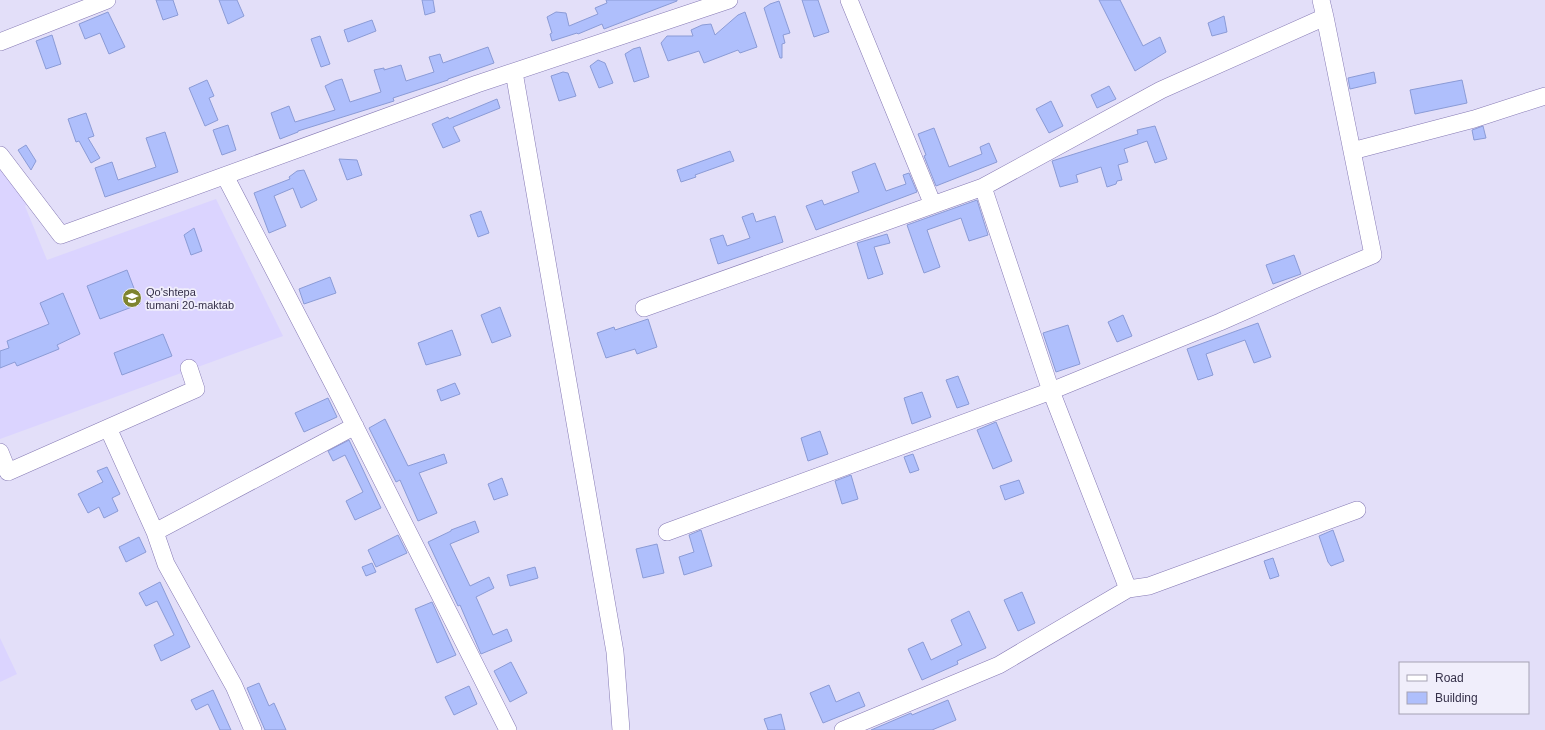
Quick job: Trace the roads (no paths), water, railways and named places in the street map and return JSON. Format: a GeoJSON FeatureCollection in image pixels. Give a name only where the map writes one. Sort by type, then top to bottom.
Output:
{"type":"FeatureCollection","features":[{"type":"Feature","properties":{"kind":"street"},"geometry":{"type":"LineString","coordinates":[[0,42],[107,0]]}},
{"type":"Feature","properties":{"kind":"street"},"geometry":{"type":"LineString","coordinates":[[0,155],[61,235],[477,84],[729,0]]}},
{"type":"Feature","properties":{"kind":"street"},"geometry":{"type":"LineString","coordinates":[[849,0],[933,205]]}},
{"type":"Feature","properties":{"kind":"street"},"geometry":{"type":"LineString","coordinates":[[667,532],[1051,391],[1220,322],[1374,255],[1321,0]]}},
{"type":"Feature","properties":{"kind":"street"},"geometry":{"type":"LineString","coordinates":[[644,308],[983,187],[1161,90],[1325,17]]}},
{"type":"Feature","properties":{"kind":"street"},"geometry":{"type":"LineString","coordinates":[[514,72],[615,652],[621,730]]}},
{"type":"Feature","properties":{"kind":"street"},"geometry":{"type":"LineString","coordinates":[[1352,151],[1474,119],[1545,96]]}},
{"type":"Feature","properties":{"kind":"street"},"geometry":{"type":"LineString","coordinates":[[225,176],[355,426],[508,730]]}},
{"type":"Feature","properties":{"kind":"street"},"geometry":{"type":"LineString","coordinates":[[983,187],[1051,391],[1128,589]]}},
{"type":"Feature","properties":{"kind":"street"},"geometry":{"type":"LineString","coordinates":[[0,452],[8,472],[196,390],[190,368]]}},
{"type":"Feature","properties":{"kind":"street"},"geometry":{"type":"LineString","coordinates":[[155,532],[355,426]]}},
{"type":"Feature","properties":{"kind":"street"},"geometry":{"type":"LineString","coordinates":[[108,428],[155,532],[166,564],[234,686],[253,730]]}},
{"type":"Feature","properties":{"kind":"street"},"geometry":{"type":"LineString","coordinates":[[843,730],[999,665],[1128,589],[1149,586],[1357,510]]}},
{"type":"Feature","properties":{"kind":"place","name":"Qo'shtepa tumani 20-maktab"},"geometry":{"type":"Point","coordinates":[132,298]}}]}
